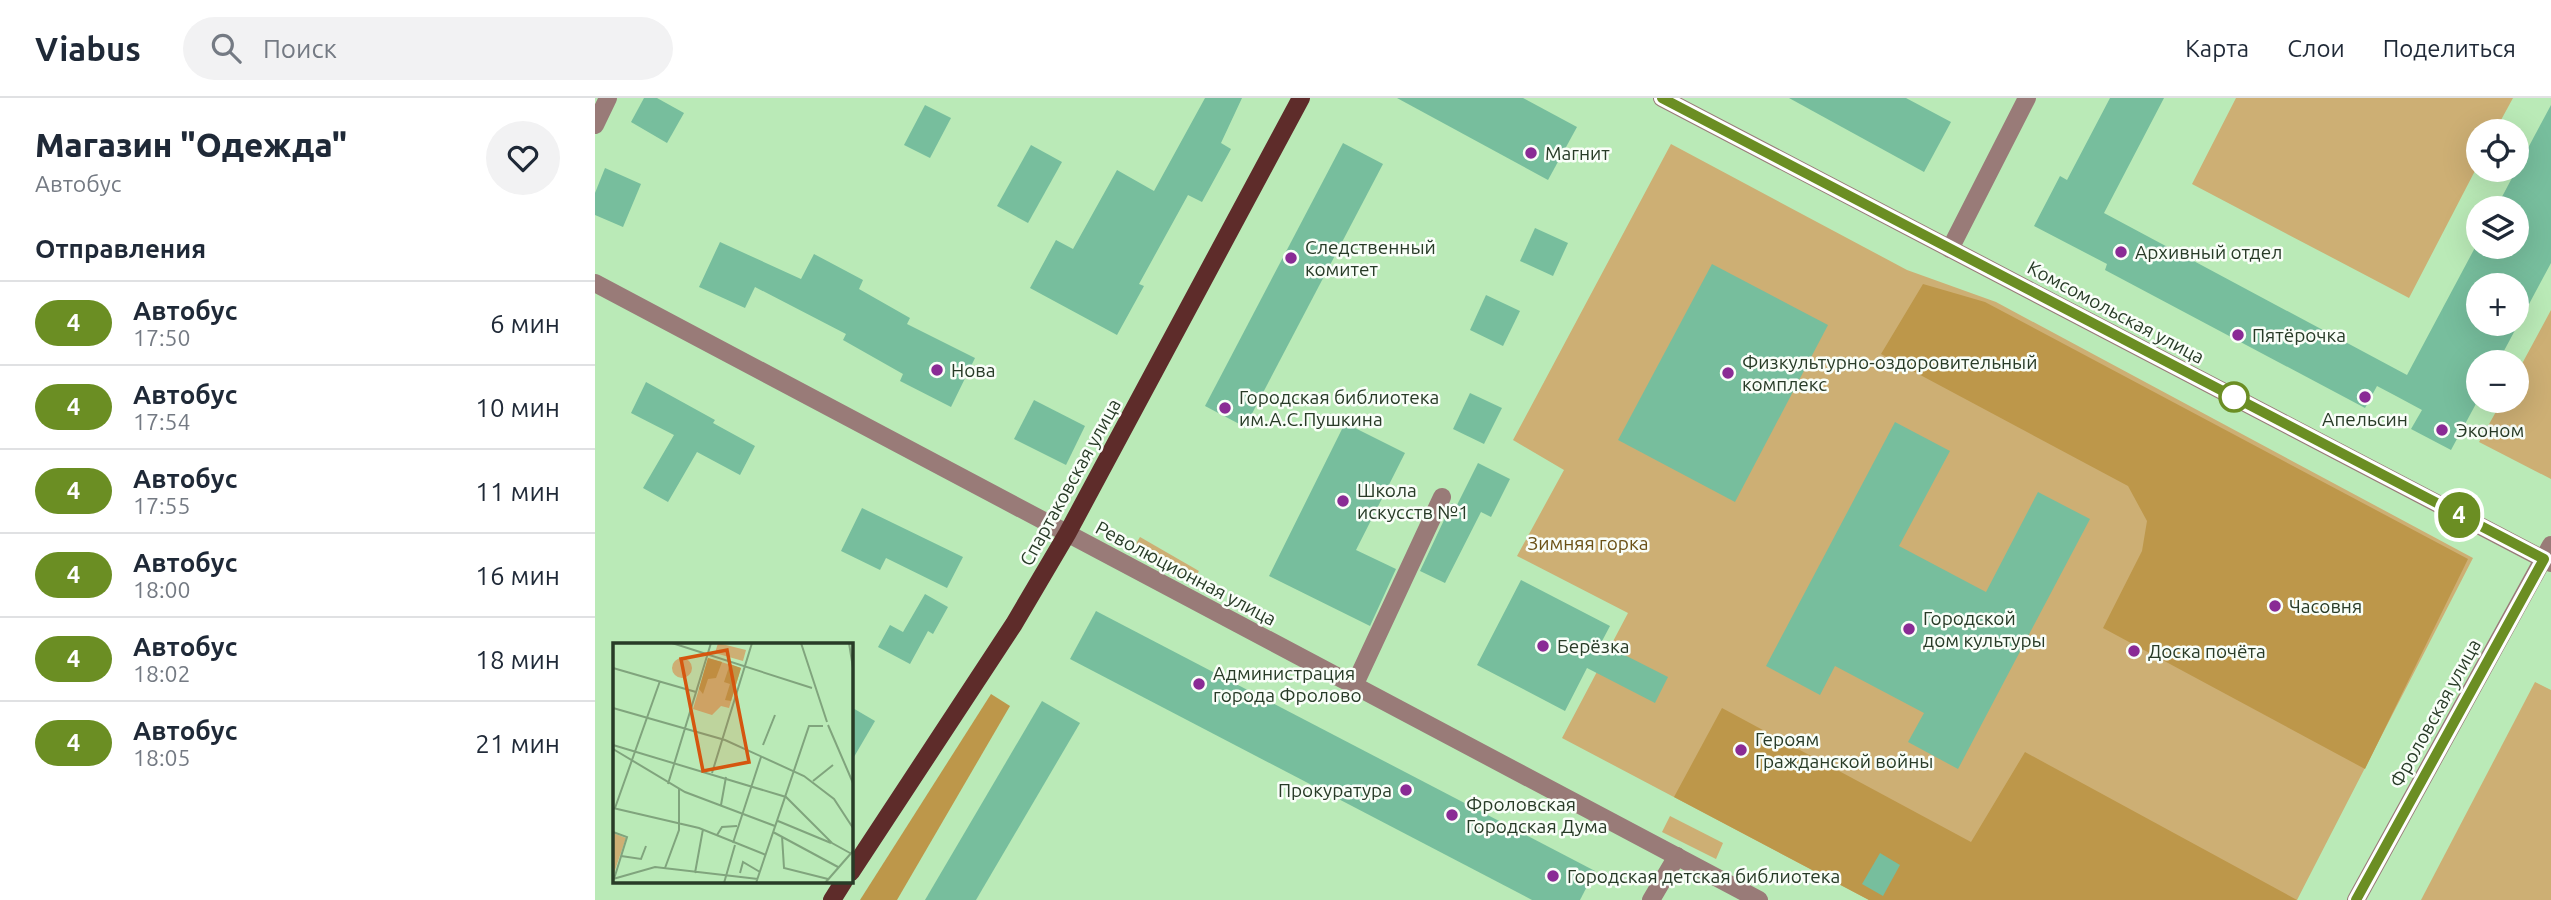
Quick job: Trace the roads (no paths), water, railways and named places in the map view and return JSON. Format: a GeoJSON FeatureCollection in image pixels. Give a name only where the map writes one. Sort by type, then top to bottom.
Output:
{"type":"FeatureCollection","features":[{"type":"Feature","properties":{"kind":"main road","name":"Спартаковская улица"},"geometry":{"type":"LineString","coordinates":[[852,870],[1006,635],[1067,534],[1301,98]]}},
{"type":"Feature","properties":{"kind":"main road"},"geometry":{"type":"LineString","coordinates":[[832,900],[844,883]]}},
{"type":"Feature","properties":{"kind":"street"},"geometry":{"type":"LineString","coordinates":[[595,124],[608,98]]}},
{"type":"Feature","properties":{"kind":"street","name":"Комсомольская улица"},"geometry":{"type":"LineString","coordinates":[[1662,98],[2549,556]]}},
{"type":"Feature","properties":{"kind":"street"},"geometry":{"type":"LineString","coordinates":[[1950,249],[2027,98]]}},
{"type":"Feature","properties":{"kind":"street","name":"Революционная улица"},"geometry":{"type":"LineString","coordinates":[[595,283],[1759,900]]}},
{"type":"Feature","properties":{"kind":"street"},"geometry":{"type":"LineString","coordinates":[[1354,686],[1442,497]]}},
{"type":"Feature","properties":{"kind":"street","name":"Фроловская улица"},"geometry":{"type":"LineString","coordinates":[[2356,900],[2549,556]]}},
{"type":"Feature","properties":{"kind":"street"},"geometry":{"type":"LineString","coordinates":[[1651,900],[1677,856]]}},
{"type":"Feature","properties":{"kind":"place","name":"Магнит"},"geometry":{"type":"Point","coordinates":[1531,153]}},
{"type":"Feature","properties":{"kind":"place","name":"Архивный отдел"},"geometry":{"type":"Point","coordinates":[2121,252]}},
{"type":"Feature","properties":{"kind":"place","name":"Следственный комитет"},"geometry":{"type":"Point","coordinates":[1291,258]}},
{"type":"Feature","properties":{"kind":"place","name":"Пятёрочка"},"geometry":{"type":"Point","coordinates":[2238,335]}},
{"type":"Feature","properties":{"kind":"place","name":"Нова"},"geometry":{"type":"Point","coordinates":[937,370]}},
{"type":"Feature","properties":{"kind":"place","name":"Физкультурно-оздоровительный комплекс"},"geometry":{"type":"Point","coordinates":[1728,373]}},
{"type":"Feature","properties":{"kind":"place","name":"Апельсин"},"geometry":{"type":"Point","coordinates":[2365,397]}},
{"type":"Feature","properties":{"kind":"place","name":"Городская библиотека им.А.С.Пушкина"},"geometry":{"type":"Point","coordinates":[1225,408]}},
{"type":"Feature","properties":{"kind":"place","name":"Эконом"},"geometry":{"type":"Point","coordinates":[2442,430]}},
{"type":"Feature","properties":{"kind":"place","name":"Школа искусств №1"},"geometry":{"type":"Point","coordinates":[1343,501]}},
{"type":"Feature","properties":{"kind":"place","name":"Часовня"},"geometry":{"type":"Point","coordinates":[2275,606]}},
{"type":"Feature","properties":{"kind":"place","name":"Городской дом культуры"},"geometry":{"type":"Point","coordinates":[1909,629]}},
{"type":"Feature","properties":{"kind":"place","name":"Берёзка"},"geometry":{"type":"Point","coordinates":[1543,646]}},
{"type":"Feature","properties":{"kind":"place","name":"Доска почёта"},"geometry":{"type":"Point","coordinates":[2134,651]}},
{"type":"Feature","properties":{"kind":"place","name":"Администрация города Фролово"},"geometry":{"type":"Point","coordinates":[1199,684]}},
{"type":"Feature","properties":{"kind":"place","name":"Героям Гражданской войны"},"geometry":{"type":"Point","coordinates":[1741,750]}},
{"type":"Feature","properties":{"kind":"place","name":"Прокуратура"},"geometry":{"type":"Point","coordinates":[1406,790]}},
{"type":"Feature","properties":{"kind":"place","name":"Фроловская Городская Дума"},"geometry":{"type":"Point","coordinates":[1452,815]}},
{"type":"Feature","properties":{"kind":"place","name":"Городская детская библиотека"},"geometry":{"type":"Point","coordinates":[1553,876]}},
{"type":"Feature","properties":{"kind":"park label","name":"Зимняя горка"},"geometry":{"type":"Point","coordinates":[1588,543]}}]}
